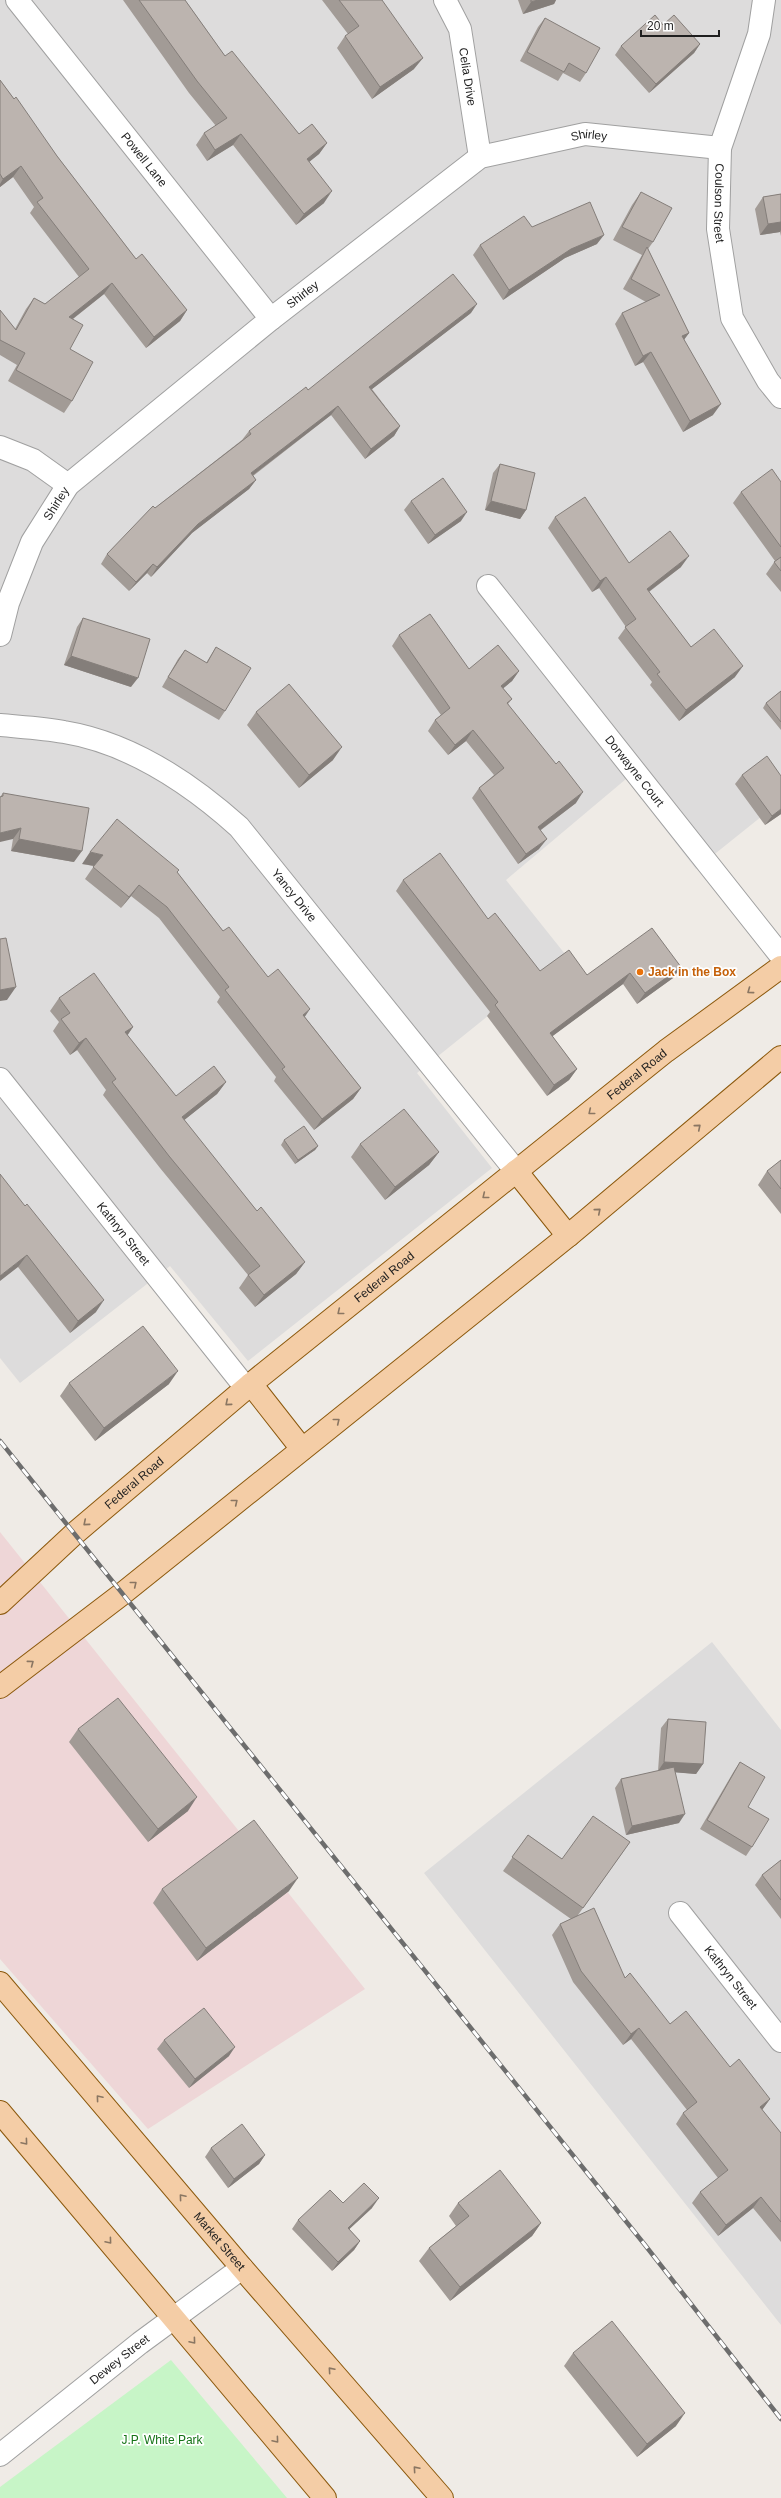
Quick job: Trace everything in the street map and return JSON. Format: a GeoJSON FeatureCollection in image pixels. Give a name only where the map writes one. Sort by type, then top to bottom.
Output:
{"type":"FeatureCollection","features":[{"type":"Feature","properties":{"kind":"main road","name":"Federal Road"},"geometry":{"type":"LineString","coordinates":[[0,1603],[74,1534],[249,1386],[666,1051],[781,967]]}},
{"type":"Feature","properties":{"kind":"main road"},"geometry":{"type":"LineString","coordinates":[[0,1687],[122,1594],[568,1236],[781,1056]]}},
{"type":"Feature","properties":{"kind":"main road"},"geometry":{"type":"LineString","coordinates":[[516,1171],[568,1236]]}},
{"type":"Feature","properties":{"kind":"main road"},"geometry":{"type":"LineString","coordinates":[[249,1386],[302,1449]]}},
{"type":"Feature","properties":{"kind":"main road","name":"Market Street"},"geometry":{"type":"LineString","coordinates":[[0,1983],[242,2268],[442,2498]]}},
{"type":"Feature","properties":{"kind":"main road"},"geometry":{"type":"LineString","coordinates":[[0,2112],[324,2498]]}},
{"type":"Feature","properties":{"kind":"street","name":"Powell Lane"},"geometry":{"type":"LineString","coordinates":[[17,0],[271,319]]}},
{"type":"Feature","properties":{"kind":"street","name":"Celia Drive"},"geometry":{"type":"LineString","coordinates":[[445,0],[460,29],[480,157]]}},
{"type":"Feature","properties":{"kind":"street","name":"Coulson Street"},"geometry":{"type":"LineString","coordinates":[[764,0],[759,34],[720,148],[718,229],[732,318],[768,381],[781,398]]}},
{"type":"Feature","properties":{"kind":"street","name":"Shirley"},"geometry":{"type":"LineString","coordinates":[[0,635],[8,604],[32,542],[68,485],[271,319],[480,157],[585,134],[720,148]]}},
{"type":"Feature","properties":{"kind":"street"},"geometry":{"type":"LineString","coordinates":[[0,448],[32,460],[68,485]]}},
{"type":"Feature","properties":{"kind":"street","name":"Dorwayne Court"},"geometry":{"type":"LineString","coordinates":[[488,586],[781,956]]}},
{"type":"Feature","properties":{"kind":"street","name":"Yancy Drive"},"geometry":{"type":"LineString","coordinates":[[0,725],[65,732],[97,741],[158,767],[214,804],[240,827],[516,1171]]}},
{"type":"Feature","properties":{"kind":"street","name":"Kathryn Street"},"geometry":{"type":"LineString","coordinates":[[0,1080],[249,1386]]}},
{"type":"Feature","properties":{"kind":"street","name":"Kathryn Street"},"geometry":{"type":"LineString","coordinates":[[680,1913],[781,2041]]}},
{"type":"Feature","properties":{"kind":"street","name":"Dewey Street"},"geometry":{"type":"LineString","coordinates":[[0,2455],[174,2318],[242,2268]]}},
{"type":"Feature","properties":{"kind":"shaded area"},"geometry":{"type":"Polygon","coordinates":[[[0,0],[781,0],[781,801],[696,869],[626,779],[506,880],[565,954],[417,1073],[492,1168],[248,1361],[170,1266],[20,1383],[0,1358],[0,0]]]}},
{"type":"Feature","properties":{"kind":"shaded area"},"geometry":{"type":"Polygon","coordinates":[[[0,1532],[365,1989],[148,2129],[0,1959],[0,1532]]]}},
{"type":"Feature","properties":{"kind":"shaded area"},"geometry":{"type":"Polygon","coordinates":[[[712,1642],[781,1730],[781,2325],[424,1873],[712,1642]]]}},
{"type":"Feature","properties":{"kind":"green space","name":"J.P. White Park"},"geometry":{"type":"Polygon","coordinates":[[[171,2360],[287,2498],[0,2498],[0,2487],[171,2360]]]}},
{"type":"Feature","properties":{"kind":"building"},"geometry":{"type":"Polygon","coordinates":[[[139,0],[185,0],[225,56],[232,51],[299,134],[312,124],[327,143],[307,159],[332,191],[304,214],[241,134],[215,150],[204,133],[227,118],[197,81],[139,0]]]}},
{"type":"Feature","properties":{"kind":"building"},"geometry":{"type":"Polygon","coordinates":[[[339,0],[382,0],[423,58],[380,87],[345,36],[359,26],[339,0]]]}},
{"type":"Feature","properties":{"kind":"building"},"geometry":{"type":"Polygon","coordinates":[[[655,15],[663,25],[674,15],[700,44],[656,84],[621,46],[655,15]]]}},
{"type":"Feature","properties":{"kind":"building"},"geometry":{"type":"Polygon","coordinates":[[[545,18],[600,48],[586,73],[569,63],[564,72],[527,52],[545,18]]]}},
{"type":"Feature","properties":{"kind":"building"},"geometry":{"type":"Polygon","coordinates":[[[0,80],[14,99],[16,97],[57,156],[136,259],[142,254],[187,310],[154,337],[112,283],[69,317],[83,325],[70,349],[93,362],[72,401],[16,370],[25,353],[0,340],[0,310],[16,330],[34,298],[45,304],[89,269],[37,202],[43,198],[21,166],[3,179],[0,174],[0,80]]]}},
{"type":"Feature","properties":{"kind":"building"},"geometry":{"type":"Polygon","coordinates":[[[641,192],[672,208],[653,242],[622,227],[641,192]]]}},
{"type":"Feature","properties":{"kind":"building"},"geometry":{"type":"Polygon","coordinates":[[[781,194],[781,222],[768,224],[763,197],[781,194]]]}},
{"type":"Feature","properties":{"kind":"building"},"geometry":{"type":"Polygon","coordinates":[[[590,202],[604,235],[571,249],[509,290],[480,245],[524,216],[532,227],[590,202]]]}},
{"type":"Feature","properties":{"kind":"building"},"geometry":{"type":"Polygon","coordinates":[[[647,247],[689,333],[682,336],[721,404],[690,421],[651,352],[643,356],[622,313],[660,295],[631,279],[647,247]]]}},
{"type":"Feature","properties":{"kind":"building"},"geometry":{"type":"Polygon","coordinates":[[[453,274],[477,304],[369,387],[400,426],[371,449],[338,406],[251,473],[256,480],[198,524],[157,567],[153,564],[136,582],[107,554],[153,506],[155,508],[251,434],[249,431],[306,387],[308,390],[453,274]]]}},
{"type":"Feature","properties":{"kind":"building"},"geometry":{"type":"Polygon","coordinates":[[[500,464],[535,473],[526,510],[491,501],[500,464]]]}},
{"type":"Feature","properties":{"kind":"building"},"geometry":{"type":"Polygon","coordinates":[[[772,469],[781,482],[781,547],[741,492],[772,469]]]}},
{"type":"Feature","properties":{"kind":"building"},"geometry":{"type":"Polygon","coordinates":[[[443,478],[467,512],[435,535],[411,501],[443,478]]]}},
{"type":"Feature","properties":{"kind":"building"},"geometry":{"type":"Polygon","coordinates":[[[585,497],[629,563],[670,531],[689,556],[647,589],[691,647],[714,629],[743,666],[686,710],[657,674],[660,672],[625,627],[636,619],[606,577],[600,581],[555,517],[585,497]]]}},
{"type":"Feature","properties":{"kind":"building"},"geometry":{"type":"Polygon","coordinates":[[[781,557],[781,571],[774,562],[781,557]]]}},
{"type":"Feature","properties":{"kind":"building"},"geometry":{"type":"Polygon","coordinates":[[[430,614],[469,669],[498,645],[519,671],[501,686],[512,699],[507,703],[556,764],[559,761],[583,792],[538,827],[547,839],[526,854],[479,788],[504,768],[473,730],[455,745],[435,720],[450,708],[399,635],[430,614]]]}},
{"type":"Feature","properties":{"kind":"building"},"geometry":{"type":"Polygon","coordinates":[[[83,618],[150,639],[138,678],[71,656],[83,618]]]}},
{"type":"Feature","properties":{"kind":"building"},"geometry":{"type":"Polygon","coordinates":[[[216,647],[251,668],[225,711],[168,677],[185,650],[207,663],[216,647]]]}},
{"type":"Feature","properties":{"kind":"building"},"geometry":{"type":"Polygon","coordinates":[[[289,684],[342,747],[309,775],[256,712],[289,684]]]}},
{"type":"Feature","properties":{"kind":"building"},"geometry":{"type":"Polygon","coordinates":[[[781,691],[781,722],[766,703],[781,691]]]}},
{"type":"Feature","properties":{"kind":"building"},"geometry":{"type":"Polygon","coordinates":[[[767,756],[781,776],[781,809],[772,816],[742,775],[767,756]]]}},
{"type":"Feature","properties":{"kind":"building"},"geometry":{"type":"Polygon","coordinates":[[[3,793],[89,808],[82,851],[19,839],[21,828],[0,833],[0,797],[3,796],[3,793]]]}},
{"type":"Feature","properties":{"kind":"building"},"geometry":{"type":"Polygon","coordinates":[[[117,819],[179,870],[177,872],[223,931],[229,927],[268,977],[278,969],[310,1009],[303,1015],[361,1088],[322,1119],[282,1069],[285,1067],[225,990],[229,987],[167,907],[139,885],[129,897],[93,867],[103,855],[90,852],[117,819]]]}},
{"type":"Feature","properties":{"kind":"building"},"geometry":{"type":"Polygon","coordinates":[[[440,853],[488,919],[495,913],[540,971],[569,950],[587,975],[652,928],[681,967],[645,993],[630,973],[550,1033],[577,1069],[554,1085],[495,1005],[498,1002],[403,880],[440,853]]]}},
{"type":"Feature","properties":{"kind":"building"},"geometry":{"type":"Polygon","coordinates":[[[6,938],[16,987],[0,990],[0,939],[6,938]]]}},
{"type":"Feature","properties":{"kind":"building"},"geometry":{"type":"Polygon","coordinates":[[[94,973],[133,1027],[125,1032],[176,1096],[214,1066],[226,1082],[182,1117],[257,1211],[261,1207],[305,1262],[264,1295],[248,1275],[260,1266],[169,1156],[112,1082],[116,1079],[86,1038],[79,1043],[61,1019],[70,1013],[59,998],[94,973]]]}},
{"type":"Feature","properties":{"kind":"building"},"geometry":{"type":"Polygon","coordinates":[[[404,1109],[439,1152],[395,1187],[360,1144],[404,1109]]]}},
{"type":"Feature","properties":{"kind":"building"},"geometry":{"type":"Polygon","coordinates":[[[304,1126],[318,1146],[298,1160],[284,1140],[304,1126]]]}},
{"type":"Feature","properties":{"kind":"building"},"geometry":{"type":"Polygon","coordinates":[[[781,1160],[781,1189],[767,1171],[781,1160]]]}},
{"type":"Feature","properties":{"kind":"building"},"geometry":{"type":"Polygon","coordinates":[[[0,1174],[25,1206],[27,1204],[104,1300],[78,1321],[27,1255],[0,1276],[0,1174]]]}},
{"type":"Feature","properties":{"kind":"building"},"geometry":{"type":"Polygon","coordinates":[[[143,1326],[178,1371],[104,1428],[69,1383],[143,1326]]]}},
{"type":"Feature","properties":{"kind":"building"},"geometry":{"type":"Polygon","coordinates":[[[118,1698],[197,1797],[158,1829],[78,1729],[118,1698]]]}},
{"type":"Feature","properties":{"kind":"building"},"geometry":{"type":"Polygon","coordinates":[[[668,1719],[706,1722],[703,1764],[664,1762],[668,1719]]]}},
{"type":"Feature","properties":{"kind":"building"},"geometry":{"type":"Polygon","coordinates":[[[740,1762],[765,1777],[748,1807],[769,1819],[752,1847],[707,1820],[740,1762]]]}},
{"type":"Feature","properties":{"kind":"building"},"geometry":{"type":"Polygon","coordinates":[[[674,1767],[685,1814],[632,1826],[621,1779],[674,1767]]]}},
{"type":"Feature","properties":{"kind":"building"},"geometry":{"type":"Polygon","coordinates":[[[593,1816],[630,1842],[583,1908],[512,1857],[528,1835],[562,1859],[593,1816]]]}},
{"type":"Feature","properties":{"kind":"building"},"geometry":{"type":"Polygon","coordinates":[[[254,1820],[298,1878],[206,1948],[162,1889],[254,1820]]]}},
{"type":"Feature","properties":{"kind":"building"},"geometry":{"type":"Polygon","coordinates":[[[781,1860],[781,1900],[762,1875],[781,1860]]]}},
{"type":"Feature","properties":{"kind":"building"},"geometry":{"type":"Polygon","coordinates":[[[594,1908],[625,1978],[630,1973],[670,2024],[686,2011],[730,2067],[739,2059],[770,2099],[760,2107],[781,2133],[781,2222],[761,2197],[726,2225],[700,2192],[728,2170],[683,2113],[697,2102],[639,2028],[631,2034],[581,1971],[560,1924],[594,1908]]]}},
{"type":"Feature","properties":{"kind":"building"},"geometry":{"type":"Polygon","coordinates":[[[204,2008],[235,2047],[195,2079],[164,2040],[204,2008]]]}},
{"type":"Feature","properties":{"kind":"building"},"geometry":{"type":"Polygon","coordinates":[[[242,2124],[265,2155],[234,2179],[211,2148],[242,2124]]]}},
{"type":"Feature","properties":{"kind":"building"},"geometry":{"type":"Polygon","coordinates":[[[500,2170],[541,2223],[460,2287],[429,2248],[469,2216],[458,2203],[500,2170]]]}},
{"type":"Feature","properties":{"kind":"building"},"geometry":{"type":"Polygon","coordinates":[[[364,2183],[379,2198],[348,2228],[360,2241],[338,2262],[298,2220],[330,2190],[343,2203],[364,2183]]]}},
{"type":"Feature","properties":{"kind":"building"},"geometry":{"type":"Polygon","coordinates":[[[612,2321],[685,2413],[647,2444],[573,2353],[612,2321]]]}},
{"type":"Feature","properties":{"kind":"railway"},"geometry":{"type":"LineString","coordinates":[[0,1441],[645,2245],[781,2419]]}},
{"type":"Feature","properties":{"kind":"place","name":"Jack in the Box"},"geometry":{"type":"Point","coordinates":[640,972]}}]}
